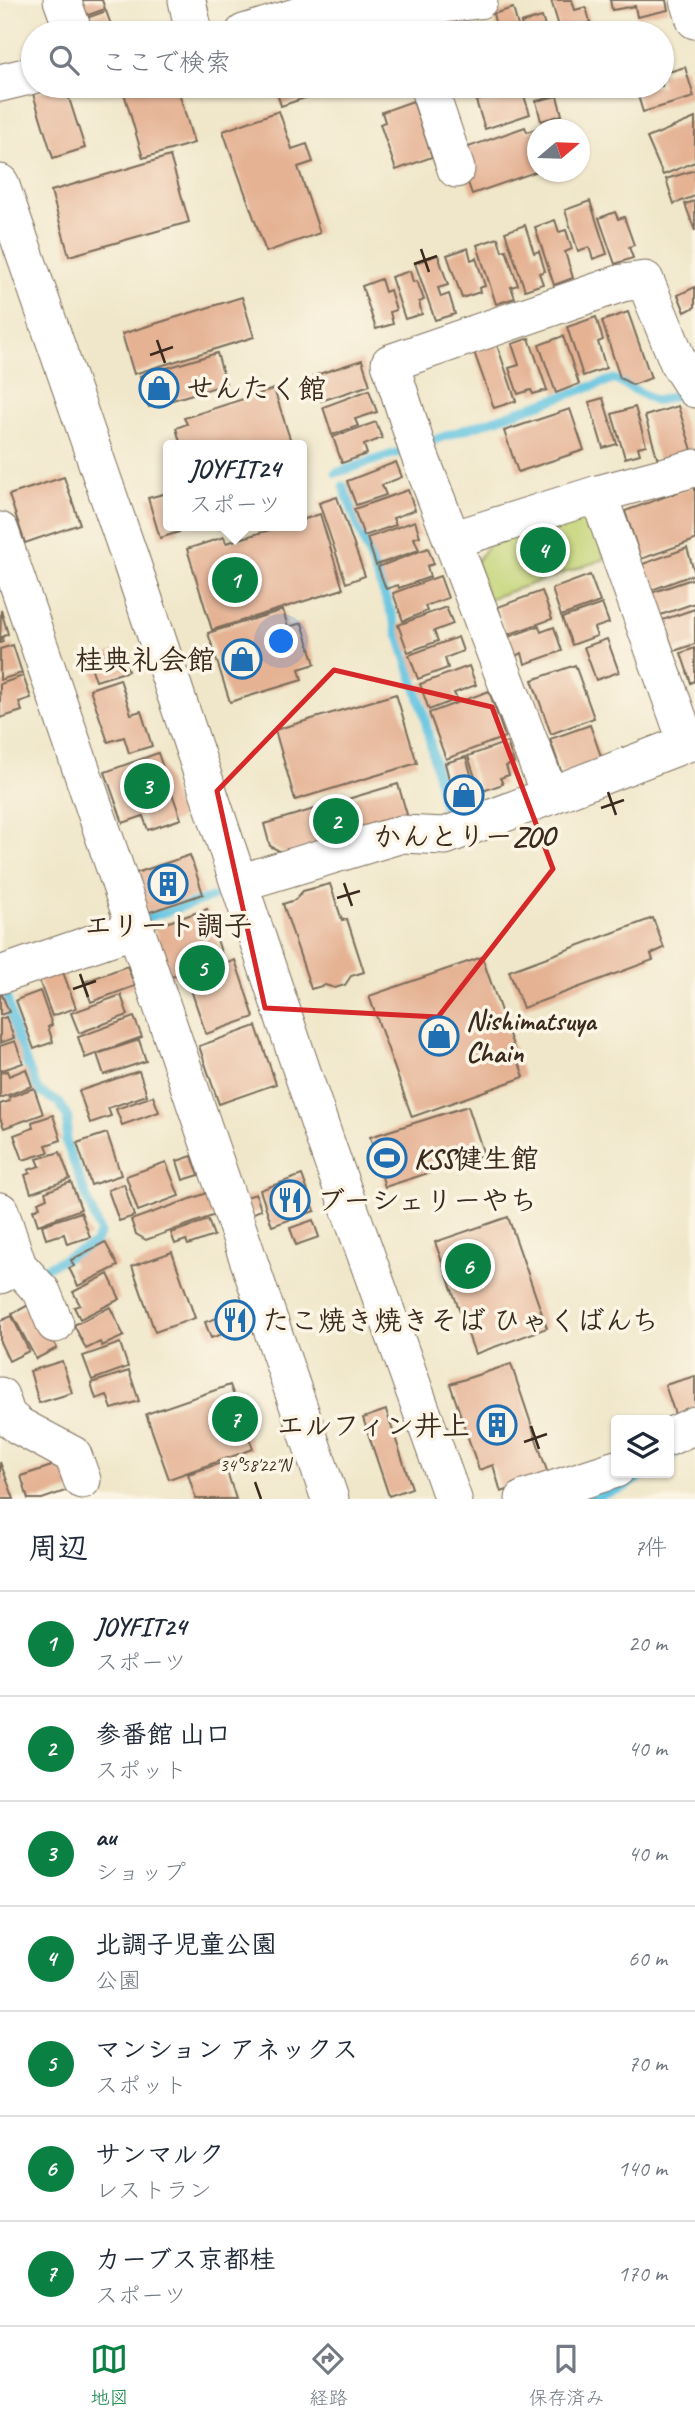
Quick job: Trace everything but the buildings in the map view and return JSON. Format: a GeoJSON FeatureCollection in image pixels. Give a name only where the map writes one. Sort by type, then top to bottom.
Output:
{"type":"FeatureCollection","features":[{"type":"Feature","properties":{"kind":"street"},"geometry":{"type":"LineString","coordinates":[[62,0],[70,21]]}},
{"type":"Feature","properties":{"kind":"street"},"geometry":{"type":"LineString","coordinates":[[187,0],[191,21]]}},
{"type":"Feature","properties":{"kind":"street"},"geometry":{"type":"LineString","coordinates":[[276,21],[315,6],[407,21],[479,0]]}},
{"type":"Feature","properties":{"kind":"street"},"geometry":{"type":"LineString","coordinates":[[689,0],[695,20]]}},
{"type":"Feature","properties":{"kind":"street"},"geometry":{"type":"LineString","coordinates":[[0,83],[21,78]]}},
{"type":"Feature","properties":{"kind":"street"},"geometry":{"type":"LineString","coordinates":[[432,98],[456,169]]}},
{"type":"Feature","properties":{"kind":"street"},"geometry":{"type":"LineString","coordinates":[[0,183],[326,1143],[453,1499]]}},
{"type":"Feature","properties":{"kind":"street"},"geometry":{"type":"LineString","coordinates":[[550,796],[418,451],[390,363],[622,283],[645,280],[679,364],[695,389]]}},
{"type":"Feature","properties":{"kind":"street"},"geometry":{"type":"LineString","coordinates":[[452,540],[598,494],[695,468]]}},
{"type":"Feature","properties":{"kind":"street"},"geometry":{"type":"LineString","coordinates":[[239,883],[402,834],[445,836],[691,742],[598,494]]}},
{"type":"Feature","properties":{"kind":"street"},"geometry":{"type":"LineString","coordinates":[[0,531],[9,591],[135,929],[330,1499]]}},
{"type":"Feature","properties":{"kind":"street"},"geometry":{"type":"LineString","coordinates":[[0,975],[135,929]]}},
{"type":"Feature","properties":{"kind":"street"},"geometry":{"type":"LineString","coordinates":[[0,1211],[9,1270],[42,1292],[55,1324]]}},
{"type":"Feature","properties":{"kind":"street"},"geometry":{"type":"LineString","coordinates":[[15,1418],[73,1455],[82,1480]]}},
{"type":"Feature","properties":{"kind":"street"},"geometry":{"type":"LineString","coordinates":[[674,1435],[695,1425]]}},
{"type":"Feature","properties":{"kind":"street"},"geometry":{"type":"LineString","coordinates":[[524,1499],[611,1471]]}},
{"type":"Feature","properties":{"kind":"highlighted area"},"geometry":{"type":"Polygon","coordinates":[[[334,670],[492,707],[553,869],[438,1017],[265,1008],[217,791],[334,670]]]}},
{"type":"Feature","properties":{"kind":"green space"},"geometry":{"type":"Polygon","coordinates":[[[574,512],[592,521],[605,559],[488,599],[476,562],[491,541],[574,512]]]}},
{"type":"Feature","properties":{"kind":"waterway"},"geometry":{"type":"LineString","coordinates":[[431,441],[614,379],[656,401],[680,394]]}},
{"type":"Feature","properties":{"kind":"waterway"},"geometry":{"type":"LineString","coordinates":[[336,473],[399,452]]}},
{"type":"Feature","properties":{"kind":"waterway"},"geometry":{"type":"LineString","coordinates":[[343,486],[393,618],[423,710],[448,824]]}},
{"type":"Feature","properties":{"kind":"waterway"},"geometry":{"type":"LineString","coordinates":[[147,918],[212,897]]}},
{"type":"Feature","properties":{"kind":"waterway"},"geometry":{"type":"LineString","coordinates":[[3,983],[19,1045],[38,1091],[60,1103],[68,1119],[66,1142],[100,1233],[94,1244],[37,1272]]}},
{"type":"Feature","properties":{"kind":"waterway"},"geometry":{"type":"LineString","coordinates":[[674,1455],[682,1449]]}},
{"type":"Feature","properties":{"kind":"waterway"},"geometry":{"type":"LineString","coordinates":[[588,1499],[625,1487],[638,1478]]}},
{"type":"Feature","properties":{"kind":"place","name":"せんたく館"},"geometry":{"type":"Point","coordinates":[159,388]}},
{"type":"Feature","properties":{"kind":"place","name":"北調子児童公園"},"geometry":{"type":"Point","coordinates":[543,550]}},
{"type":"Feature","properties":{"kind":"place","name":"JOYFIT24"},"geometry":{"type":"Point","coordinates":[235,580]}},
{"type":"Feature","properties":{"kind":"place","name":"桂典礼会館"},"geometry":{"type":"Point","coordinates":[242,659]}},
{"type":"Feature","properties":{"kind":"place","name":"au"},"geometry":{"type":"Point","coordinates":[147,786]}},
{"type":"Feature","properties":{"kind":"place","name":"かんとりーZOO"},"geometry":{"type":"Point","coordinates":[464,795]}},
{"type":"Feature","properties":{"kind":"place","name":"参番館 山口"},"geometry":{"type":"Point","coordinates":[336,821]}},
{"type":"Feature","properties":{"kind":"place","name":"エリート調子"},"geometry":{"type":"Point","coordinates":[168,884]}},
{"type":"Feature","properties":{"kind":"place","name":"マンション アネックス"},"geometry":{"type":"Point","coordinates":[202,968]}},
{"type":"Feature","properties":{"kind":"place","name":"Nishimatsuya Chain"},"geometry":{"type":"Point","coordinates":[439,1036]}},
{"type":"Feature","properties":{"kind":"place","name":"KSS健生館"},"geometry":{"type":"Point","coordinates":[387,1158]}},
{"type":"Feature","properties":{"kind":"place","name":"ブーシェリーやち"},"geometry":{"type":"Point","coordinates":[290,1200]}},
{"type":"Feature","properties":{"kind":"place","name":"サンマルク"},"geometry":{"type":"Point","coordinates":[468,1266]}},
{"type":"Feature","properties":{"kind":"place","name":"たこ焼き焼きそば ひゃくばんち"},"geometry":{"type":"Point","coordinates":[235,1320]}},
{"type":"Feature","properties":{"kind":"place","name":"カーブス京都桂"},"geometry":{"type":"Point","coordinates":[235,1419]}},
{"type":"Feature","properties":{"kind":"place","name":"エルフィン井上"},"geometry":{"type":"Point","coordinates":[497,1425]}}]}
